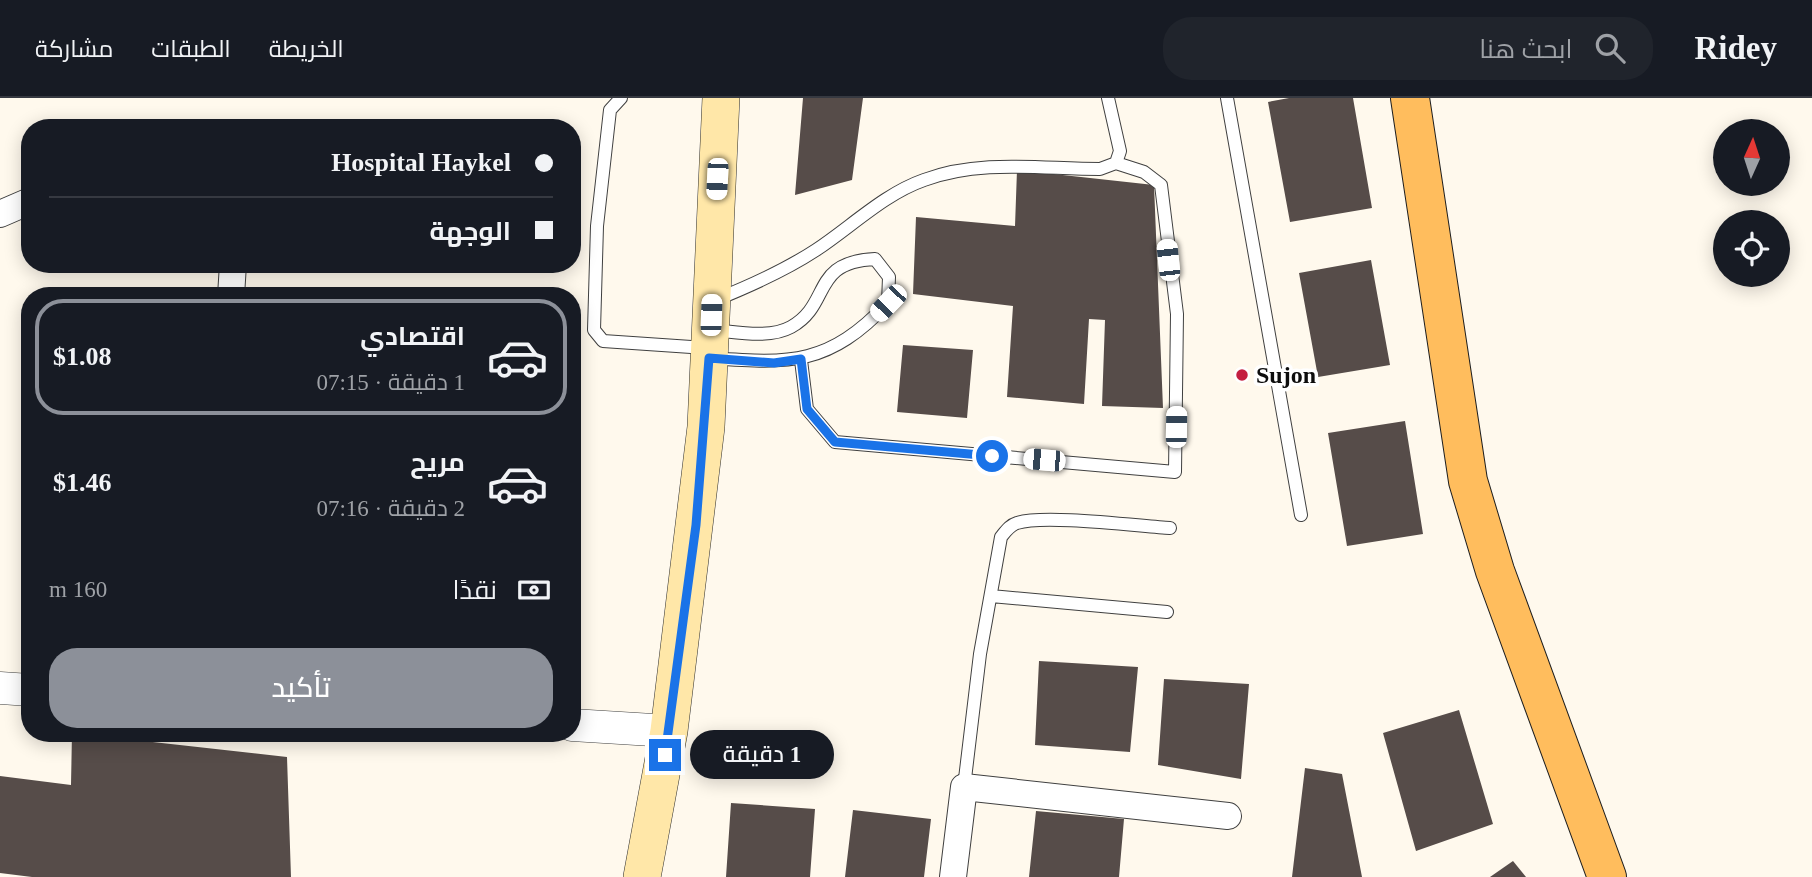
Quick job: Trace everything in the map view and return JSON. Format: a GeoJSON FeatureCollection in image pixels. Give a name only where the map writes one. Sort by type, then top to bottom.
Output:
{"type":"FeatureCollection","features":[{"type":"Feature","properties":{"kind":"main road"},"geometry":{"type":"LineString","coordinates":[[642,877],[669,731],[698,500],[710,334],[721,98]]}},
{"type":"Feature","properties":{"kind":"main road"},"geometry":{"type":"LineString","coordinates":[[1410,98],[1468,481],[1494,571],[1607,877]]}},
{"type":"Feature","properties":{"kind":"street"},"geometry":{"type":"LineString","coordinates":[[0,214],[21,205]]}},
{"type":"Feature","properties":{"kind":"street"},"geometry":{"type":"LineString","coordinates":[[0,688],[21,689]]}},
{"type":"Feature","properties":{"kind":"street"},"geometry":{"type":"LineString","coordinates":[[581,726],[669,731]]}},
{"type":"Feature","properties":{"kind":"street"},"geometry":{"type":"LineString","coordinates":[[953,877],[964,787],[1228,816]]}},
{"type":"Feature","properties":{"kind":"lane"},"geometry":{"type":"LineString","coordinates":[[621,98],[610,110],[597,226],[594,330],[603,341],[710,334],[763,334],[790,328],[811,309],[827,279],[849,260],[875,259],[889,277],[888,303],[866,325],[839,343],[801,359],[774,363],[710,334]]}},
{"type":"Feature","properties":{"kind":"lane"},"geometry":{"type":"LineString","coordinates":[[1108,98],[1120,151],[1115,163]]}},
{"type":"Feature","properties":{"kind":"lane"},"geometry":{"type":"LineString","coordinates":[[1227,98],[1301,515]]}},
{"type":"Feature","properties":{"kind":"lane"},"geometry":{"type":"LineString","coordinates":[[710,334],[773,275],[816,250],[878,205],[922,180],[961,169],[991,166],[1100,169],[1115,163],[1144,172],[1161,185],[1177,314],[1175,472],[835,442],[807,409],[801,359]]}},
{"type":"Feature","properties":{"kind":"lane"},"geometry":{"type":"LineString","coordinates":[[964,787],[990,596],[1001,537],[1017,523],[1044,521],[1170,528]]}},
{"type":"Feature","properties":{"kind":"lane"},"geometry":{"type":"LineString","coordinates":[[990,596],[1167,612]]}},
{"type":"Feature","properties":{"kind":"building"},"geometry":{"type":"Polygon","coordinates":[[[803,98],[863,98],[852,180],[795,195],[803,98]]]}},
{"type":"Feature","properties":{"kind":"building"},"geometry":{"type":"Polygon","coordinates":[[[1289,98],[1353,98],[1372,208],[1290,222],[1268,102],[1289,98]]]}},
{"type":"Feature","properties":{"kind":"building"},"geometry":{"type":"Polygon","coordinates":[[[1017,170],[1154,185],[1163,408],[1102,406],[1105,320],[1089,319],[1084,404],[1007,397],[1013,306],[913,294],[916,217],[1015,226],[1017,170]]]}},
{"type":"Feature","properties":{"kind":"building"},"geometry":{"type":"Polygon","coordinates":[[[1371,260],[1390,365],[1318,377],[1299,273],[1371,260]]]}},
{"type":"Feature","properties":{"kind":"building"},"geometry":{"type":"Polygon","coordinates":[[[903,345],[973,350],[967,418],[897,412],[903,345]]]}},
{"type":"Feature","properties":{"kind":"building"},"geometry":{"type":"Polygon","coordinates":[[[1405,421],[1423,534],[1347,546],[1328,433],[1405,421]]]}},
{"type":"Feature","properties":{"kind":"building"},"geometry":{"type":"Polygon","coordinates":[[[1039,661],[1138,667],[1130,752],[1035,745],[1039,661]]]}},
{"type":"Feature","properties":{"kind":"building"},"geometry":{"type":"Polygon","coordinates":[[[1164,679],[1249,684],[1241,779],[1158,765],[1164,679]]]}},
{"type":"Feature","properties":{"kind":"building"},"geometry":{"type":"Polygon","coordinates":[[[1459,710],[1493,824],[1416,851],[1383,733],[1459,710]]]}},
{"type":"Feature","properties":{"kind":"building"},"geometry":{"type":"Polygon","coordinates":[[[72,742],[153,742],[287,757],[291,877],[32,877],[0,873],[0,776],[71,785],[72,742]]]}},
{"type":"Feature","properties":{"kind":"building"},"geometry":{"type":"Polygon","coordinates":[[[1305,768],[1342,774],[1362,877],[1292,877],[1305,768]]]}},
{"type":"Feature","properties":{"kind":"building"},"geometry":{"type":"Polygon","coordinates":[[[731,803],[815,809],[810,877],[726,877],[731,803]]]}},
{"type":"Feature","properties":{"kind":"building"},"geometry":{"type":"Polygon","coordinates":[[[853,810],[931,819],[924,877],[845,877],[853,810]]]}},
{"type":"Feature","properties":{"kind":"building"},"geometry":{"type":"Polygon","coordinates":[[[1036,811],[1124,819],[1119,877],[1029,877],[1036,811]]]}},
{"type":"Feature","properties":{"kind":"building"},"geometry":{"type":"Polygon","coordinates":[[[1513,861],[1526,877],[1490,877],[1513,861]]]}},
{"type":"Feature","properties":{"kind":"place","name":"Sujon"},"geometry":{"type":"Point","coordinates":[1242,375]}},
{"type":"Feature","properties":{"kind":"route"},"geometry":{"type":"LineString","coordinates":[[665,755],[696,525],[706,427],[709,358],[774,363],[801,359],[807,409],[835,442],[992,456]]}}]}
